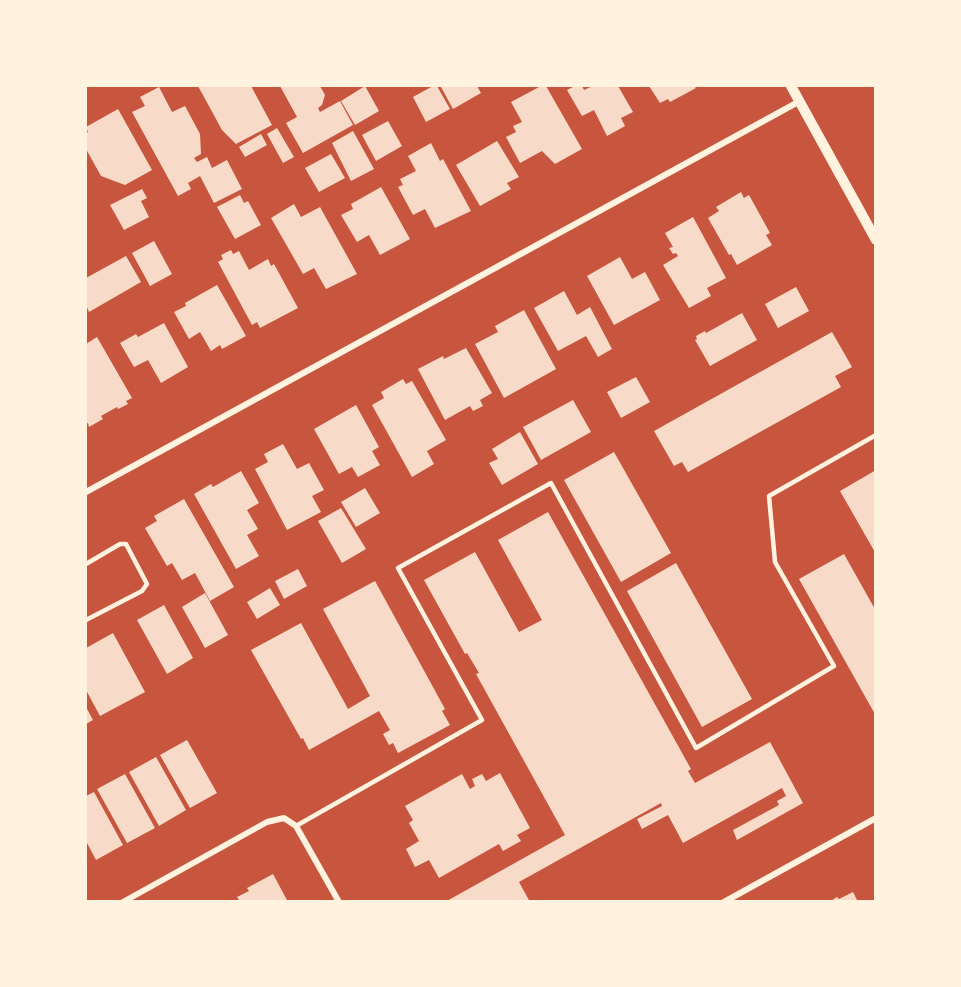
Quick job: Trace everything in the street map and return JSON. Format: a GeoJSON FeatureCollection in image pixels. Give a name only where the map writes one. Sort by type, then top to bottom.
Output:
{"type":"FeatureCollection","features":[{"type":"Feature","properties":{"kind":"street"},"geometry":{"type":"LineString","coordinates":[[791,86],[876,240]]}},
{"type":"Feature","properties":{"kind":"street"},"geometry":{"type":"LineString","coordinates":[[86,492],[800,101]]}},
{"type":"Feature","properties":{"kind":"street"},"geometry":{"type":"LineString","coordinates":[[123,902],[267,822],[284,818],[296,826],[339,902]]}},
{"type":"Feature","properties":{"kind":"street"},"geometry":{"type":"LineString","coordinates":[[724,902],[876,818]]}},
{"type":"Feature","properties":{"kind":"lane"},"geometry":{"type":"LineString","coordinates":[[296,826],[482,720],[398,568],[551,483],[696,748],[834,666],[774,562],[769,496],[876,435]]}},
{"type":"Feature","properties":{"kind":"lane"},"geometry":{"type":"LineString","coordinates":[[86,564],[120,544],[126,544],[147,584],[142,591],[86,620]]}},
{"type":"Feature","properties":{"kind":"building"},"geometry":{"type":"Polygon","coordinates":[[[198,86],[251,86],[272,125],[236,144],[222,130],[198,86]]]}},
{"type":"Feature","properties":{"kind":"building"},"geometry":{"type":"Polygon","coordinates":[[[280,86],[320,86],[325,95],[322,105],[318,108],[320,112],[340,101],[353,125],[303,153],[286,123],[297,117],[280,86]]]}},
{"type":"Feature","properties":{"kind":"building"},"geometry":{"type":"Polygon","coordinates":[[[365,86],[379,111],[355,125],[341,101],[365,86]]]}},
{"type":"Feature","properties":{"kind":"building"},"geometry":{"type":"Polygon","coordinates":[[[437,86],[450,109],[426,122],[413,97],[437,86]]]}},
{"type":"Feature","properties":{"kind":"building"},"geometry":{"type":"Polygon","coordinates":[[[477,86],[481,93],[453,109],[441,87],[477,86]]]}},
{"type":"Feature","properties":{"kind":"building"},"geometry":{"type":"Polygon","coordinates":[[[541,86],[546,86],[582,149],[555,164],[542,151],[520,163],[506,137],[516,132],[513,126],[522,122],[511,102],[541,86]]]}},
{"type":"Feature","properties":{"kind":"building"},"geometry":{"type":"Polygon","coordinates":[[[575,86],[582,86],[584,90],[593,86],[618,86],[633,112],[621,118],[625,126],[607,136],[594,110],[582,116],[567,90],[575,86]]]}},
{"type":"Feature","properties":{"kind":"building"},"geometry":{"type":"Polygon","coordinates":[[[649,86],[694,86],[696,88],[670,102],[668,99],[660,103],[649,86]]]}},
{"type":"Feature","properties":{"kind":"building"},"geometry":{"type":"Polygon","coordinates":[[[159,87],[172,112],[185,106],[200,134],[201,154],[194,158],[197,162],[207,157],[212,168],[227,160],[242,189],[214,203],[200,176],[188,183],[191,189],[178,196],[132,112],[145,106],[140,97],[159,87]]]}},
{"type":"Feature","properties":{"kind":"building"},"geometry":{"type":"Polygon","coordinates":[[[118,109],[152,170],[125,185],[101,176],[86,149],[86,133],[88,132],[86,127],[118,109]]]}},
{"type":"Feature","properties":{"kind":"building"},"geometry":{"type":"Polygon","coordinates":[[[388,121],[402,146],[376,161],[362,135],[388,121]]]}},
{"type":"Feature","properties":{"kind":"building"},"geometry":{"type":"Polygon","coordinates":[[[277,128],[294,157],[283,163],[267,134],[277,128]]]}},
{"type":"Feature","properties":{"kind":"building"},"geometry":{"type":"Polygon","coordinates":[[[353,131],[374,169],[351,181],[332,143],[353,131]]]}},
{"type":"Feature","properties":{"kind":"building"},"geometry":{"type":"Polygon","coordinates":[[[261,134],[267,145],[245,157],[239,147],[261,134]]]}},
{"type":"Feature","properties":{"kind":"building"},"geometry":{"type":"Polygon","coordinates":[[[497,141],[519,177],[507,183],[511,189],[480,206],[456,165],[497,141]]]}},
{"type":"Feature","properties":{"kind":"building"},"geometry":{"type":"Polygon","coordinates":[[[431,143],[440,161],[443,159],[471,211],[435,228],[425,209],[413,215],[398,187],[403,185],[400,179],[416,171],[408,156],[431,143]]]}},
{"type":"Feature","properties":{"kind":"building"},"geometry":{"type":"Polygon","coordinates":[[[331,154],[345,178],[319,192],[305,168],[331,154]]]}},
{"type":"Feature","properties":{"kind":"building"},"geometry":{"type":"Polygon","coordinates":[[[381,187],[410,239],[380,255],[369,235],[357,242],[341,215],[353,209],[351,204],[381,187]]]}},
{"type":"Feature","properties":{"kind":"building"},"geometry":{"type":"Polygon","coordinates":[[[142,189],[147,198],[141,201],[149,217],[124,230],[110,205],[142,189]]]}},
{"type":"Feature","properties":{"kind":"building"},"geometry":{"type":"Polygon","coordinates":[[[741,192],[744,198],[749,195],[770,233],[766,235],[772,245],[737,265],[708,218],[719,211],[716,207],[741,192]]]}},
{"type":"Feature","properties":{"kind":"building"},"geometry":{"type":"Polygon","coordinates":[[[240,195],[244,203],[248,201],[261,225],[235,239],[217,207],[240,195]]]}},
{"type":"Feature","properties":{"kind":"building"},"geometry":{"type":"Polygon","coordinates":[[[294,204],[301,217],[320,207],[357,274],[326,289],[314,268],[303,274],[271,218],[294,204]]]}},
{"type":"Feature","properties":{"kind":"building"},"geometry":{"type":"Polygon","coordinates":[[[693,217],[726,278],[707,288],[711,296],[689,308],[663,265],[678,256],[676,253],[673,254],[669,248],[673,247],[665,233],[693,217]]]}},
{"type":"Feature","properties":{"kind":"building"},"geometry":{"type":"Polygon","coordinates":[[[154,241],[172,274],[150,286],[132,253],[154,241]]]}},
{"type":"Feature","properties":{"kind":"building"},"geometry":{"type":"Polygon","coordinates":[[[231,250],[233,254],[239,251],[249,270],[268,259],[271,266],[274,264],[298,308],[260,328],[257,322],[252,325],[218,262],[223,259],[221,255],[231,250]]]}},
{"type":"Feature","properties":{"kind":"building"},"geometry":{"type":"Polygon","coordinates":[[[126,256],[141,282],[89,312],[86,305],[86,278],[126,256]]]}},
{"type":"Feature","properties":{"kind":"building"},"geometry":{"type":"Polygon","coordinates":[[[620,257],[632,279],[645,272],[660,300],[614,325],[587,276],[620,257]]]}},
{"type":"Feature","properties":{"kind":"building"},"geometry":{"type":"Polygon","coordinates":[[[217,285],[246,336],[222,349],[220,345],[211,351],[200,332],[189,339],[174,312],[217,285]]]}},
{"type":"Feature","properties":{"kind":"building"},"geometry":{"type":"Polygon","coordinates":[[[796,287],[809,311],[778,328],[765,304],[796,287]]]}},
{"type":"Feature","properties":{"kind":"building"},"geometry":{"type":"Polygon","coordinates":[[[564,291],[577,315],[590,307],[612,349],[598,357],[586,336],[558,351],[534,308],[564,291]]]}},
{"type":"Feature","properties":{"kind":"building"},"geometry":{"type":"Polygon","coordinates":[[[524,310],[556,369],[504,398],[475,344],[498,332],[495,326],[524,310]]]}},
{"type":"Feature","properties":{"kind":"building"},"geometry":{"type":"Polygon","coordinates":[[[742,313],[757,340],[710,366],[695,340],[696,336],[742,313]]]}},
{"type":"Feature","properties":{"kind":"building"},"geometry":{"type":"Polygon","coordinates":[[[164,323],[188,367],[161,383],[148,360],[134,367],[120,343],[136,334],[138,337],[164,323]]]}},
{"type":"Feature","properties":{"kind":"building"},"geometry":{"type":"Polygon","coordinates":[[[832,332],[852,367],[835,376],[841,387],[688,472],[682,462],[674,466],[654,431],[832,332]]]}},
{"type":"Feature","properties":{"kind":"building"},"geometry":{"type":"Polygon","coordinates":[[[97,337],[132,398],[126,401],[128,404],[101,416],[103,419],[89,427],[88,423],[86,424],[86,344],[97,337]]]}},
{"type":"Feature","properties":{"kind":"building"},"geometry":{"type":"Polygon","coordinates":[[[466,348],[492,393],[480,400],[483,406],[473,411],[470,406],[445,420],[418,369],[443,356],[444,359],[466,348]]]}},
{"type":"Feature","properties":{"kind":"building"},"geometry":{"type":"Polygon","coordinates":[[[636,377],[650,402],[621,418],[607,392],[636,377]]]}},
{"type":"Feature","properties":{"kind":"building"},"geometry":{"type":"Polygon","coordinates":[[[403,379],[406,384],[412,381],[446,440],[427,451],[434,464],[412,477],[372,405],[384,398],[381,392],[403,379]]]}},
{"type":"Feature","properties":{"kind":"building"},"geometry":{"type":"Polygon","coordinates":[[[573,400],[591,432],[541,460],[523,427],[573,400]]]}},
{"type":"Feature","properties":{"kind":"building"},"geometry":{"type":"Polygon","coordinates":[[[356,405],[379,447],[372,451],[380,465],[358,477],[352,467],[339,474],[314,429],[356,405]]]}},
{"type":"Feature","properties":{"kind":"building"},"geometry":{"type":"Polygon","coordinates":[[[520,432],[538,464],[502,485],[489,463],[498,459],[492,449],[520,432]]]}},
{"type":"Feature","properties":{"kind":"building"},"geometry":{"type":"Polygon","coordinates":[[[283,444],[297,469],[309,463],[324,490],[312,496],[321,512],[287,530],[255,469],[268,462],[264,454],[283,444]]]}},
{"type":"Feature","properties":{"kind":"building"},"geometry":{"type":"Polygon","coordinates":[[[614,452],[671,553],[621,582],[564,480],[614,452]]]}},
{"type":"Feature","properties":{"kind":"building"},"geometry":{"type":"Polygon","coordinates":[[[876,470],[876,554],[840,491],[876,470]]]}},
{"type":"Feature","properties":{"kind":"building"},"geometry":{"type":"Polygon","coordinates":[[[241,471],[259,503],[247,510],[258,529],[247,535],[259,556],[236,569],[194,494],[211,484],[213,487],[241,471]]]}},
{"type":"Feature","properties":{"kind":"building"},"geometry":{"type":"Polygon","coordinates":[[[365,488],[380,513],[356,527],[341,502],[365,488]]]}},
{"type":"Feature","properties":{"kind":"building"},"geometry":{"type":"Polygon","coordinates":[[[184,499],[234,587],[210,601],[195,573],[182,580],[172,563],[167,566],[145,528],[157,521],[154,516],[184,499]]]}},
{"type":"Feature","properties":{"kind":"building"},"geometry":{"type":"Polygon","coordinates":[[[341,508],[366,549],[342,563],[318,521],[341,508]]]}},
{"type":"Feature","properties":{"kind":"building"},"geometry":{"type":"Polygon","coordinates":[[[548,512],[691,769],[688,771],[695,783],[770,742],[803,803],[737,840],[733,830],[779,805],[777,801],[786,796],[782,788],[683,843],[668,815],[642,829],[637,819],[662,806],[661,803],[519,882],[530,902],[445,902],[565,835],[476,674],[479,673],[467,653],[465,654],[424,580],[475,552],[519,632],[542,620],[498,540],[548,512]]]}},
{"type":"Feature","properties":{"kind":"building"},"geometry":{"type":"Polygon","coordinates":[[[844,554],[876,611],[876,716],[799,579],[844,554]]]}},
{"type":"Feature","properties":{"kind":"building"},"geometry":{"type":"Polygon","coordinates":[[[676,563],[752,699],[702,727],[627,591],[676,563]]]}},
{"type":"Feature","properties":{"kind":"building"},"geometry":{"type":"Polygon","coordinates":[[[298,569],[307,586],[284,599],[275,581],[298,569]]]}},
{"type":"Feature","properties":{"kind":"building"},"geometry":{"type":"Polygon","coordinates":[[[375,581],[445,709],[442,711],[450,725],[398,753],[393,743],[389,745],[383,734],[390,730],[379,711],[309,750],[251,650],[301,623],[348,709],[370,696],[323,609],[375,581]]]}},
{"type":"Feature","properties":{"kind":"building"},"geometry":{"type":"Polygon","coordinates":[[[270,588],[280,605],[257,619],[247,602],[270,588]]]}},
{"type":"Feature","properties":{"kind":"building"},"geometry":{"type":"Polygon","coordinates":[[[205,593],[228,635],[205,648],[182,607],[205,593]]]}},
{"type":"Feature","properties":{"kind":"building"},"geometry":{"type":"Polygon","coordinates":[[[164,605],[193,658],[167,674],[137,620],[164,605]]]}},
{"type":"Feature","properties":{"kind":"building"},"geometry":{"type":"Polygon","coordinates":[[[113,633],[145,692],[100,716],[86,690],[86,648],[113,633]]]}},
{"type":"Feature","properties":{"kind":"building"},"geometry":{"type":"Polygon","coordinates":[[[86,707],[93,720],[86,724],[86,707]]]}},
{"type":"Feature","properties":{"kind":"building"},"geometry":{"type":"Polygon","coordinates":[[[187,740],[217,793],[190,808],[160,755],[187,740]]]}},
{"type":"Feature","properties":{"kind":"building"},"geometry":{"type":"Polygon","coordinates":[[[156,757],[186,810],[159,826],[129,772],[156,757]]]}},
{"type":"Feature","properties":{"kind":"building"},"geometry":{"type":"Polygon","coordinates":[[[500,773],[530,828],[517,835],[521,841],[503,851],[499,844],[439,878],[429,860],[415,867],[406,849],[419,841],[409,823],[413,820],[405,806],[462,774],[470,789],[475,786],[472,779],[482,774],[486,781],[500,773]]]}},
{"type":"Feature","properties":{"kind":"building"},"geometry":{"type":"Polygon","coordinates":[[[125,774],[155,828],[127,843],[97,789],[125,774]]]}},
{"type":"Feature","properties":{"kind":"building"},"geometry":{"type":"Polygon","coordinates":[[[94,792],[123,845],[96,860],[86,841],[86,796],[94,792]]]}},
{"type":"Feature","properties":{"kind":"building"},"geometry":{"type":"Polygon","coordinates":[[[273,874],[288,902],[240,902],[237,897],[249,891],[247,888],[273,874]]]}},
{"type":"Feature","properties":{"kind":"building"},"geometry":{"type":"Polygon","coordinates":[[[853,892],[858,902],[829,902],[837,897],[839,899],[853,892]]]}}]}
